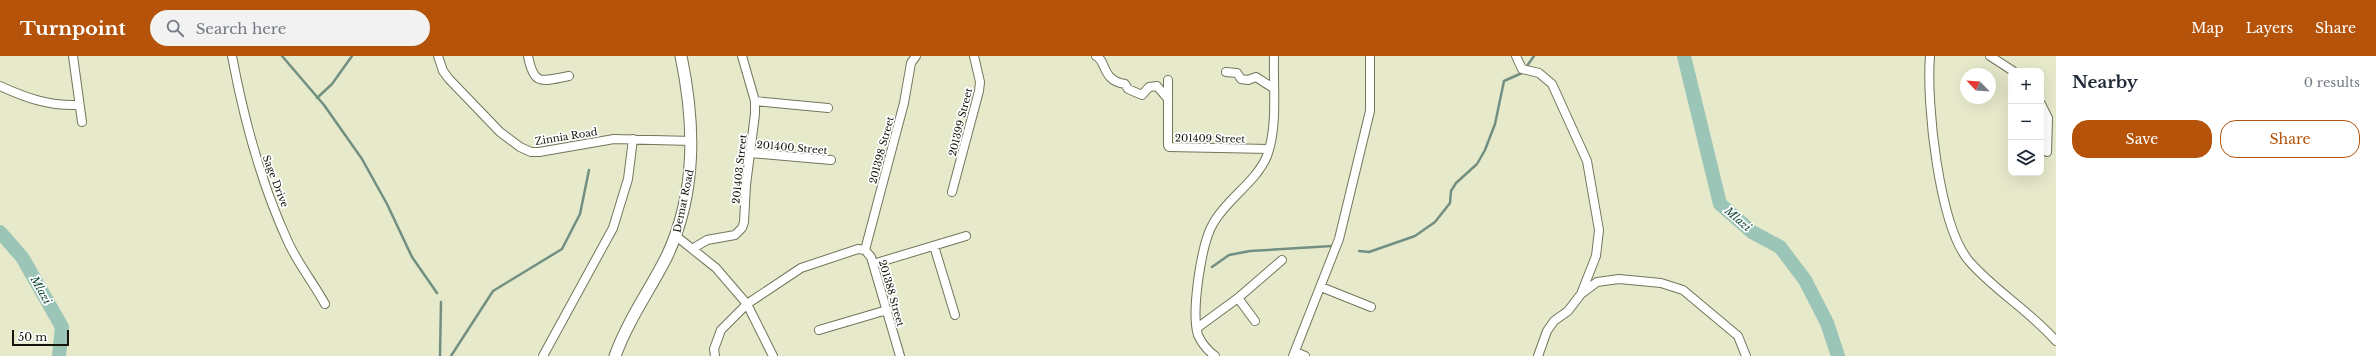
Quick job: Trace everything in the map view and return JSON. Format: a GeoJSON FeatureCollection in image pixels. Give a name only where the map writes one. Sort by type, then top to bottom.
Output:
{"type":"FeatureCollection","features":[{"type":"Feature","properties":{"kind":"street"},"geometry":{"type":"LineString","coordinates":[[73,56],[78,105],[82,122]]}},
{"type":"Feature","properties":{"kind":"street","name":"Sage Drive"},"geometry":{"type":"LineString","coordinates":[[232,56],[250,141],[290,245],[325,304]]}},
{"type":"Feature","properties":{"kind":"street","name":"Zinnia Road"},"geometry":{"type":"LineString","coordinates":[[438,56],[444,72],[449,79],[500,132],[525,150],[539,152],[596,141],[633,139],[692,140]]}},
{"type":"Feature","properties":{"kind":"street"},"geometry":{"type":"LineString","coordinates":[[528,56],[531,72],[538,80],[545,81],[569,76]]}},
{"type":"Feature","properties":{"kind":"street","name":"Demat Road"},"geometry":{"type":"LineString","coordinates":[[615,356],[628,324],[676,236],[688,184],[692,140],[689,96],[681,56]]}},
{"type":"Feature","properties":{"kind":"street","name":"201403 Street"},"geometry":{"type":"LineString","coordinates":[[692,248],[707,240],[735,236],[742,228],[754,101],[742,56]]}},
{"type":"Feature","properties":{"kind":"street","name":"201398 Street"},"geometry":{"type":"LineString","coordinates":[[865,250],[904,103],[911,63],[916,56]]}},
{"type":"Feature","properties":{"kind":"street","name":"201399 Street"},"geometry":{"type":"LineString","coordinates":[[952,192],[979,91],[980,82],[974,56]]}},
{"type":"Feature","properties":{"kind":"street"},"geometry":{"type":"LineString","coordinates":[[1096,56],[1102,63],[1104,70],[1117,83],[1125,84],[1128,89],[1142,95],[1149,87],[1157,86],[1168,99]]}},
{"type":"Feature","properties":{"kind":"street"},"geometry":{"type":"LineString","coordinates":[[1215,356],[1203,345],[1197,328],[1196,315],[1202,254],[1208,231],[1215,220],[1260,168],[1269,149],[1272,131],[1274,56]]}},
{"type":"Feature","properties":{"kind":"street"},"geometry":{"type":"LineString","coordinates":[[1305,356],[1294,354],[1339,239],[1370,110],[1370,56]]}},
{"type":"Feature","properties":{"kind":"street"},"geometry":{"type":"LineString","coordinates":[[1516,56],[1522,69],[1539,73],[1552,84],[1586,161],[1599,230],[1596,256],[1581,294]]}},
{"type":"Feature","properties":{"kind":"street"},"geometry":{"type":"LineString","coordinates":[[1930,56],[1929,96],[1935,141],[1948,216],[1956,241],[1963,254],[1984,278],[2053,332],[2056,341]]}},
{"type":"Feature","properties":{"kind":"street"},"geometry":{"type":"LineString","coordinates":[[1990,56],[2008,68]]}},
{"type":"Feature","properties":{"kind":"street"},"geometry":{"type":"LineString","coordinates":[[1226,72],[1237,73],[1241,79],[1248,80],[1256,77],[1273,88]]}},
{"type":"Feature","properties":{"kind":"street","name":"201409 Street"},"geometry":{"type":"LineString","coordinates":[[1168,80],[1169,147],[1269,149]]}},
{"type":"Feature","properties":{"kind":"street"},"geometry":{"type":"LineString","coordinates":[[0,86],[34,100],[58,106],[78,105]]}},
{"type":"Feature","properties":{"kind":"street"},"geometry":{"type":"LineString","coordinates":[[754,101],[828,108]]}},
{"type":"Feature","properties":{"kind":"street"},"geometry":{"type":"LineString","coordinates":[[2044,110],[2048,118],[2048,152]]}},
{"type":"Feature","properties":{"kind":"street"},"geometry":{"type":"LineString","coordinates":[[543,356],[613,228],[628,179],[633,139]]}},
{"type":"Feature","properties":{"kind":"street","name":"201400 Street"},"geometry":{"type":"LineString","coordinates":[[750,153],[831,160]]}},
{"type":"Feature","properties":{"kind":"street"},"geometry":{"type":"LineString","coordinates":[[676,236],[716,268],[747,304],[773,356]]}},
{"type":"Feature","properties":{"kind":"street"},"geometry":{"type":"LineString","coordinates":[[873,264],[966,236]]}},
{"type":"Feature","properties":{"kind":"street"},"geometry":{"type":"LineString","coordinates":[[934,246],[955,314]]}},
{"type":"Feature","properties":{"kind":"street"},"geometry":{"type":"LineString","coordinates":[[715,356],[714,349],[721,330],[747,304],[801,268],[858,249],[865,250]]}},
{"type":"Feature","properties":{"kind":"street","name":"201388 Street"},"geometry":{"type":"LineString","coordinates":[[865,250],[871,257],[900,356]]}},
{"type":"Feature","properties":{"kind":"street"},"geometry":{"type":"LineString","coordinates":[[1197,328],[1238,298],[1282,260]]}},
{"type":"Feature","properties":{"kind":"street"},"geometry":{"type":"LineString","coordinates":[[1538,356],[1547,331],[1581,294],[1594,284],[1604,280],[1619,279],[1677,287],[1729,327],[1741,340],[1746,356]]}},
{"type":"Feature","properties":{"kind":"street"},"geometry":{"type":"LineString","coordinates":[[1321,287],[1371,307]]}},
{"type":"Feature","properties":{"kind":"street"},"geometry":{"type":"LineString","coordinates":[[1238,298],[1256,321]]}},
{"type":"Feature","properties":{"kind":"street"},"geometry":{"type":"LineString","coordinates":[[819,330],[887,310]]}},
{"type":"Feature","properties":{"kind":"waterway"},"geometry":{"type":"LineString","coordinates":[[282,56],[324,105],[362,159],[387,204],[412,257],[437,293]]}},
{"type":"Feature","properties":{"kind":"waterway"},"geometry":{"type":"LineString","coordinates":[[317,98],[332,84],[352,56]]}},
{"type":"Feature","properties":{"kind":"waterway"},"geometry":{"type":"LineString","coordinates":[[1359,251],[1369,252],[1415,236],[1435,222],[1450,203],[1451,191],[1456,183],[1477,164],[1485,150],[1495,124],[1504,81],[1522,73],[1534,56]]}},
{"type":"Feature","properties":{"kind":"waterway","name":"Mlazi"},"geometry":{"type":"LineString","coordinates":[[1684,56],[1720,204],[1752,232],[1780,247],[1805,280],[1827,323],[1838,356]]}},
{"type":"Feature","properties":{"kind":"waterway"},"geometry":{"type":"LineString","coordinates":[[451,356],[493,291],[562,249],[580,214],[589,170]]}},
{"type":"Feature","properties":{"kind":"waterway","name":"Mlazi"},"geometry":{"type":"LineString","coordinates":[[0,232],[22,257],[62,327],[59,356]]}},
{"type":"Feature","properties":{"kind":"waterway"},"geometry":{"type":"LineString","coordinates":[[1212,267],[1229,255],[1250,251],[1332,246]]}},
{"type":"Feature","properties":{"kind":"waterway"},"geometry":{"type":"LineString","coordinates":[[440,356],[441,302]]}}]}
